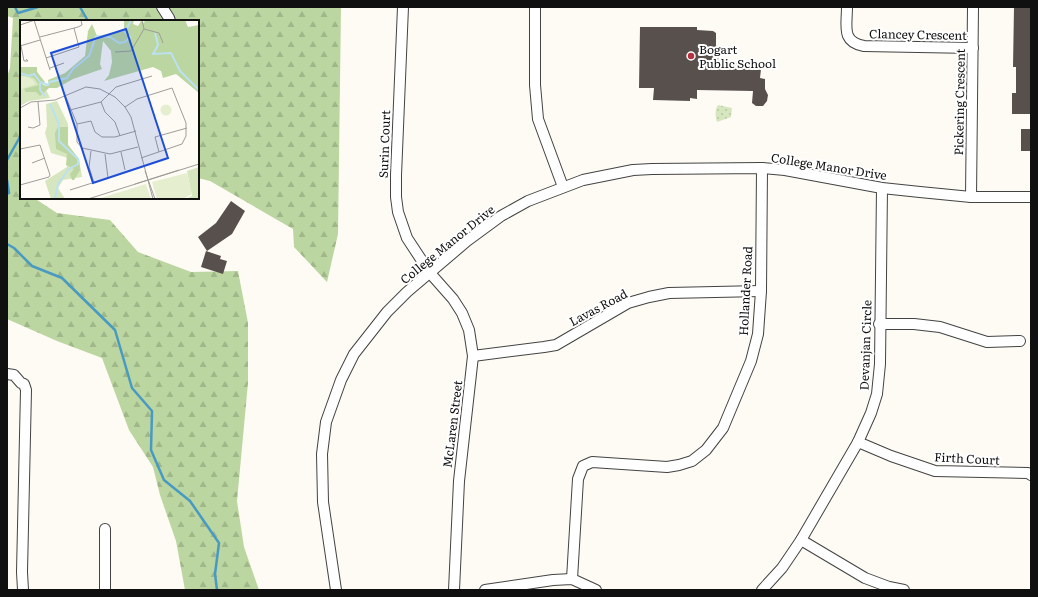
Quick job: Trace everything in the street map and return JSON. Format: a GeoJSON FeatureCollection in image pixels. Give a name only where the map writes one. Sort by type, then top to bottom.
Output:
{"type":"FeatureCollection","features":[{"type":"Feature","properties":{"kind":"street"},"geometry":{"type":"LineString","coordinates":[[162,7],[170,20]]}},
{"type":"Feature","properties":{"kind":"street","name":"Surin Court"},"geometry":{"type":"LineString","coordinates":[[403,7],[396,197],[398,212],[407,238],[430,273]]}},
{"type":"Feature","properties":{"kind":"street"},"geometry":{"type":"LineString","coordinates":[[536,7],[535,85],[538,119],[563,187]]}},
{"type":"Feature","properties":{"kind":"street","name":"Clancey Crescent"},"geometry":{"type":"LineString","coordinates":[[848,7],[847,33],[850,41],[856,45],[973,48]]}},
{"type":"Feature","properties":{"kind":"street","name":"Pickering Crescent"},"geometry":{"type":"LineString","coordinates":[[971,197],[973,7]]}},
{"type":"Feature","properties":{"kind":"street","name":"College Manor Drive"},"geometry":{"type":"LineString","coordinates":[[336,590],[323,502],[322,454],[326,422],[341,380],[354,354],[387,312],[407,292],[501,216],[528,201],[583,180],[633,170],[762,168],[785,170],[882,188],[971,197],[1031,197]]}},
{"type":"Feature","properties":{"kind":"street","name":"Hollander Road"},"geometry":{"type":"LineString","coordinates":[[572,579],[578,479],[583,466],[592,462],[667,466],[679,465],[692,461],[706,450],[723,428],[751,362],[758,334],[761,291],[762,168]]}},
{"type":"Feature","properties":{"kind":"street","name":"Devanjan Circle"},"geometry":{"type":"LineString","coordinates":[[762,590],[782,568],[801,540],[858,442],[871,413],[877,394],[880,364],[879,324],[882,188]]}},
{"type":"Feature","properties":{"kind":"street","name":"McLaren Street"},"geometry":{"type":"LineString","coordinates":[[430,273],[462,313],[469,330],[473,356],[459,481],[454,590]]}},
{"type":"Feature","properties":{"kind":"street","name":"Lavas Road"},"geometry":{"type":"LineString","coordinates":[[473,356],[544,348],[556,345],[628,303],[649,297],[669,293],[761,291]]}},
{"type":"Feature","properties":{"kind":"street"},"geometry":{"type":"LineString","coordinates":[[879,324],[914,324],[940,327],[987,342],[1020,341]]}},
{"type":"Feature","properties":{"kind":"street"},"geometry":{"type":"LineString","coordinates":[[7,374],[14,375],[24,384],[26,390],[22,572],[23,590]]}},
{"type":"Feature","properties":{"kind":"street","name":"Firth Court"},"geometry":{"type":"LineString","coordinates":[[858,442],[891,456],[935,471],[1028,473],[1031,475]]}},
{"type":"Feature","properties":{"kind":"street"},"geometry":{"type":"LineString","coordinates":[[105,529],[105,590]]}},
{"type":"Feature","properties":{"kind":"street"},"geometry":{"type":"LineString","coordinates":[[801,540],[865,578],[889,587],[904,590]]}},
{"type":"Feature","properties":{"kind":"street"},"geometry":{"type":"LineString","coordinates":[[485,590],[553,580],[572,579],[596,590]]}},
{"type":"Feature","properties":{"kind":"green space"},"geometry":{"type":"Polygon","coordinates":[[[7,7],[341,7],[338,234],[327,282],[294,247],[293,229],[210,181],[199,178],[199,20],[20,20],[20,199],[36,199],[57,213],[110,220],[138,252],[191,272],[238,271],[248,323],[248,383],[237,501],[244,547],[259,590],[185,590],[176,541],[160,495],[153,467],[129,430],[102,358],[57,341],[7,319],[7,77],[10,68],[13,18],[7,16],[7,7]]]}},
{"type":"Feature","properties":{"kind":"green space"},"geometry":{"type":"Polygon","coordinates":[[[718,105],[732,108],[731,117],[717,122],[716,109],[718,105]]]}},
{"type":"Feature","properties":{"kind":"building"},"geometry":{"type":"Polygon","coordinates":[[[1014,7],[1031,7],[1031,114],[1012,114],[1012,93],[1016,93],[1016,67],[1013,67],[1014,7]]]}},
{"type":"Feature","properties":{"kind":"building"},"geometry":{"type":"Polygon","coordinates":[[[640,27],[697,27],[697,30],[713,31],[716,33],[716,50],[719,50],[718,61],[756,63],[756,68],[761,69],[760,78],[765,79],[765,89],[768,95],[767,101],[763,106],[756,106],[752,103],[753,91],[697,90],[697,99],[690,98],[690,101],[653,100],[654,88],[639,88],[640,27]]]}},
{"type":"Feature","properties":{"kind":"building"},"geometry":{"type":"Polygon","coordinates":[[[1021,129],[1031,129],[1031,151],[1021,151],[1021,129]]]}},
{"type":"Feature","properties":{"kind":"building"},"geometry":{"type":"Polygon","coordinates":[[[231,201],[245,211],[232,234],[207,251],[198,237],[216,223],[231,201]]]}},
{"type":"Feature","properties":{"kind":"building"},"geometry":{"type":"Polygon","coordinates":[[[206,251],[221,256],[220,259],[227,261],[223,274],[201,267],[206,251]]]}},
{"type":"Feature","properties":{"kind":"waterway"},"geometry":{"type":"LineString","coordinates":[[15,7],[18,13],[38,7]]}},
{"type":"Feature","properties":{"kind":"waterway"},"geometry":{"type":"LineString","coordinates":[[80,7],[87,20]]}},
{"type":"Feature","properties":{"kind":"waterway"},"geometry":{"type":"LineString","coordinates":[[7,160],[20,137]]}},
{"type":"Feature","properties":{"kind":"waterway"},"geometry":{"type":"LineString","coordinates":[[7,180],[9,193],[7,194]]}},
{"type":"Feature","properties":{"kind":"waterway"},"geometry":{"type":"LineString","coordinates":[[7,244],[14,248],[32,266],[62,278],[115,330],[132,388],[152,411],[151,450],[164,480],[190,501],[219,543],[215,574],[217,590]]}},
{"type":"Feature","properties":{"kind":"place","name":"Bogart Public School"},"geometry":{"type":"Point","coordinates":[691,56]}}]}
